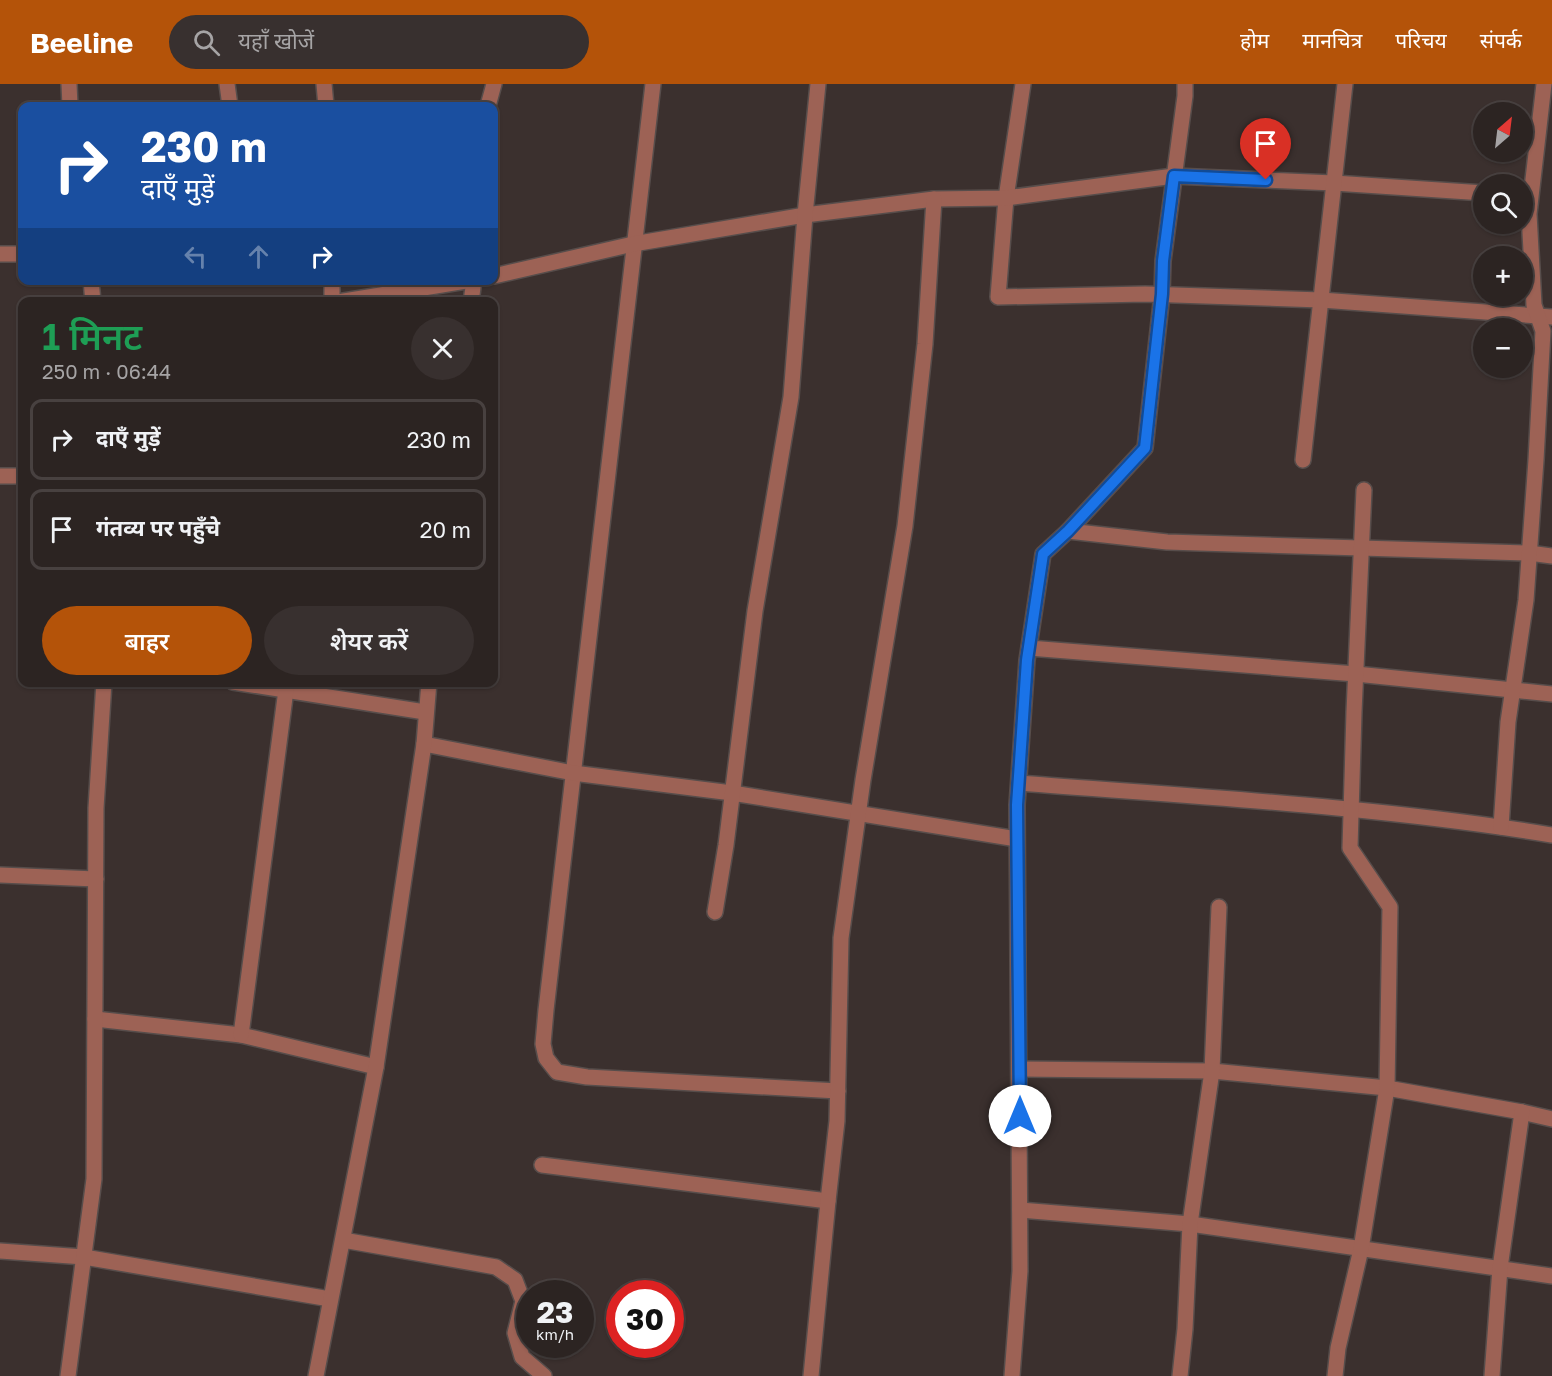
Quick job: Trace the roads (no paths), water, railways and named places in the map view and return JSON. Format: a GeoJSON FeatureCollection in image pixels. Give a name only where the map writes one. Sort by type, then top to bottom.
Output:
{"type":"FeatureCollection","features":[{"type":"Feature","properties":{"kind":"street"},"geometry":{"type":"LineString","coordinates":[[69,84],[70,102]]}},
{"type":"Feature","properties":{"kind":"street"},"geometry":{"type":"LineString","coordinates":[[227,84],[229,102]]}},
{"type":"Feature","properties":{"kind":"street"},"geometry":{"type":"LineString","coordinates":[[324,84],[326,102]]}},
{"type":"Feature","properties":{"kind":"street"},"geometry":{"type":"LineString","coordinates":[[489,102],[494,84]]}},
{"type":"Feature","properties":{"kind":"street"},"geometry":{"type":"LineString","coordinates":[[652,84],[543,1044],[546,1058],[557,1072],[587,1077],[838,1091]]}},
{"type":"Feature","properties":{"kind":"street"},"geometry":{"type":"LineString","coordinates":[[715,912],[755,611],[791,397],[805,215],[819,84]]}},
{"type":"Feature","properties":{"kind":"street"},"geometry":{"type":"LineString","coordinates":[[1023,84],[1006,198],[998,297],[1162,294],[1321,300],[1545,316]]}},
{"type":"Feature","properties":{"kind":"street"},"geometry":{"type":"LineString","coordinates":[[1012,1376],[1020,1271],[1017,805],[1027,660],[1043,554],[1068,531],[1145,448],[1162,294],[1163,261],[1185,84]]}},
{"type":"Feature","properties":{"kind":"street"},"geometry":{"type":"LineString","coordinates":[[1304,460],[1345,84]]}},
{"type":"Feature","properties":{"kind":"street"},"geometry":{"type":"LineString","coordinates":[[1530,174],[1544,84]]}},
{"type":"Feature","properties":{"kind":"street"},"geometry":{"type":"LineString","coordinates":[[498,275],[633,244],[805,215],[934,199],[1006,198],[1174,176],[1473,192]]}},
{"type":"Feature","properties":{"kind":"street"},"geometry":{"type":"LineString","coordinates":[[811,1376],[837,1121],[841,938],[905,526],[925,344],[934,199]]}},
{"type":"Feature","properties":{"kind":"street"},"geometry":{"type":"LineString","coordinates":[[1530,234],[1534,305],[1545,316]]}},
{"type":"Feature","properties":{"kind":"street"},"geometry":{"type":"LineString","coordinates":[[0,254],[18,255]]}},
{"type":"Feature","properties":{"kind":"street"},"geometry":{"type":"LineString","coordinates":[[369,297],[442,285]]}},
{"type":"Feature","properties":{"kind":"street"},"geometry":{"type":"LineString","coordinates":[[1501,827],[1508,722],[1526,600],[1545,316]]}},
{"type":"Feature","properties":{"kind":"street"},"geometry":{"type":"LineString","coordinates":[[0,476],[18,476]]}},
{"type":"Feature","properties":{"kind":"street"},"geometry":{"type":"LineString","coordinates":[[1335,1376],[1338,1348],[1361,1249],[1387,1088],[1390,907],[1350,848],[1365,490]]}},
{"type":"Feature","properties":{"kind":"street"},"geometry":{"type":"LineString","coordinates":[[1068,531],[1167,542],[1529,553],[1552,556]]}},
{"type":"Feature","properties":{"kind":"street"},"geometry":{"type":"LineString","coordinates":[[1029,648],[1356,674],[1552,694]]}},
{"type":"Feature","properties":{"kind":"street"},"geometry":{"type":"LineString","coordinates":[[68,1376],[94,1179],[96,808],[104,687]]}},
{"type":"Feature","properties":{"kind":"street"},"geometry":{"type":"LineString","coordinates":[[241,1035],[286,687],[425,712]]}},
{"type":"Feature","properties":{"kind":"street"},"geometry":{"type":"LineString","coordinates":[[316,1376],[376,1067],[424,744],[428,687]]}},
{"type":"Feature","properties":{"kind":"street"},"geometry":{"type":"LineString","coordinates":[[424,744],[573,773],[732,794],[1017,840]]}},
{"type":"Feature","properties":{"kind":"street"},"geometry":{"type":"LineString","coordinates":[[1018,783],[1351,809],[1501,827],[1552,836]]}},
{"type":"Feature","properties":{"kind":"street"},"geometry":{"type":"LineString","coordinates":[[0,875],[96,879]]}},
{"type":"Feature","properties":{"kind":"street"},"geometry":{"type":"LineString","coordinates":[[1180,1376],[1185,1329],[1190,1224],[1212,1071],[1219,907]]}},
{"type":"Feature","properties":{"kind":"street"},"geometry":{"type":"LineString","coordinates":[[95,1019],[241,1035],[376,1067]]}},
{"type":"Feature","properties":{"kind":"street"},"geometry":{"type":"LineString","coordinates":[[1020,1069],[1212,1071],[1387,1088],[1552,1119]]}},
{"type":"Feature","properties":{"kind":"street"},"geometry":{"type":"LineString","coordinates":[[1492,1376],[1500,1268],[1522,1112]]}},
{"type":"Feature","properties":{"kind":"street"},"geometry":{"type":"LineString","coordinates":[[542,1165],[828,1201]]}},
{"type":"Feature","properties":{"kind":"street"},"geometry":{"type":"LineString","coordinates":[[1020,1210],[1190,1224],[1552,1276]]}},
{"type":"Feature","properties":{"kind":"street"},"geometry":{"type":"LineString","coordinates":[[343,1240],[496,1267],[515,1280],[523,1301],[515,1333],[522,1357],[544,1376]]}},
{"type":"Feature","properties":{"kind":"street"},"geometry":{"type":"LineString","coordinates":[[0,1251],[84,1257],[330,1299]]}}]}
